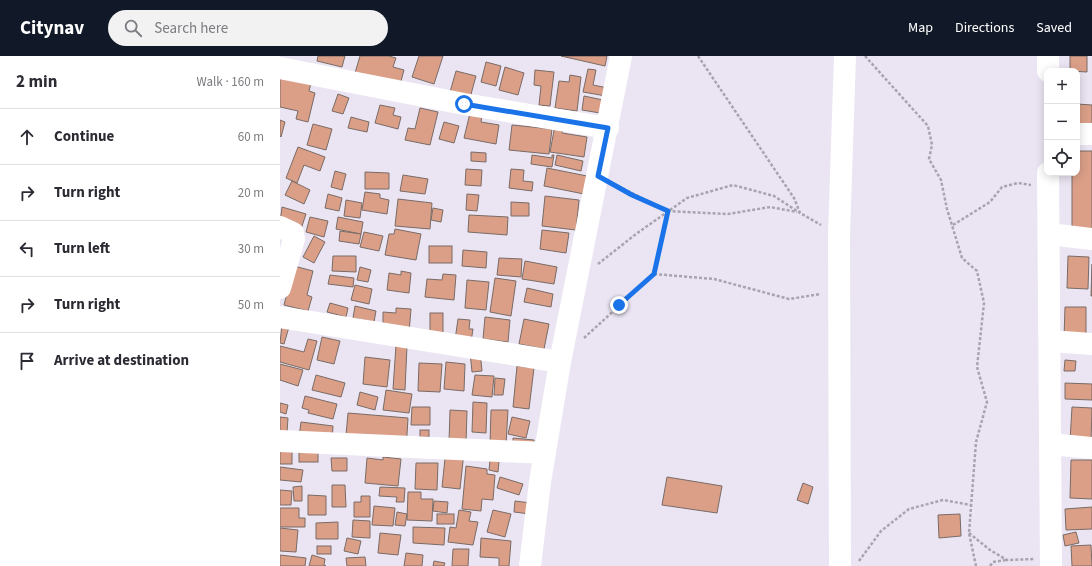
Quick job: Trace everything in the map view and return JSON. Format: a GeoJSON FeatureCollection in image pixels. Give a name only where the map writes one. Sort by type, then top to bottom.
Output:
{"type":"FeatureCollection","features":[{"type":"Feature","properties":{"kind":"street"},"geometry":{"type":"LineString","coordinates":[[530,566],[545,453],[560,362],[575,282],[608,128],[621,56]]}},
{"type":"Feature","properties":{"kind":"street"},"geometry":{"type":"LineString","coordinates":[[840,566],[839,235],[845,56]]}},
{"type":"Feature","properties":{"kind":"street"},"geometry":{"type":"LineString","coordinates":[[1048,56],[1048,68]]}},
{"type":"Feature","properties":{"kind":"street"},"geometry":{"type":"LineString","coordinates":[[280,68],[464,104],[608,128]]}},
{"type":"Feature","properties":{"kind":"street"},"geometry":{"type":"LineString","coordinates":[[1080,134],[1092,134]]}},
{"type":"Feature","properties":{"kind":"street"},"geometry":{"type":"LineString","coordinates":[[1048,180],[1051,562]]}},
{"type":"Feature","properties":{"kind":"street"},"geometry":{"type":"LineString","coordinates":[[280,227],[293,233],[294,239],[280,288]]}},
{"type":"Feature","properties":{"kind":"street"},"geometry":{"type":"LineString","coordinates":[[1049,234],[1092,239]]}},
{"type":"Feature","properties":{"kind":"street"},"geometry":{"type":"LineString","coordinates":[[280,317],[560,362]]}},
{"type":"Feature","properties":{"kind":"street"},"geometry":{"type":"LineString","coordinates":[[1050,341],[1092,344]]}},
{"type":"Feature","properties":{"kind":"street"},"geometry":{"type":"LineString","coordinates":[[280,441],[545,453]]}},
{"type":"Feature","properties":{"kind":"street"},"geometry":{"type":"LineString","coordinates":[[1050,444],[1092,448]]}},
{"type":"Feature","properties":{"kind":"path"},"geometry":{"type":"LineString","coordinates":[[698,56],[794,198],[800,213]]}},
{"type":"Feature","properties":{"kind":"path"},"geometry":{"type":"LineString","coordinates":[[864,56],[928,126],[932,145],[929,159],[941,180],[947,209],[962,258],[977,271],[984,303],[977,366],[987,402],[976,442],[969,533],[976,566]]}},
{"type":"Feature","properties":{"kind":"path"},"geometry":{"type":"LineString","coordinates":[[598,176],[632,195],[668,211],[728,214],[770,206],[800,213]]}},
{"type":"Feature","properties":{"kind":"path"},"geometry":{"type":"LineString","coordinates":[[953,225],[990,202],[1002,187],[1018,183],[1048,180]]}},
{"type":"Feature","properties":{"kind":"path"},"geometry":{"type":"LineString","coordinates":[[575,282],[687,198],[734,185],[774,196],[800,213],[839,235]]}},
{"type":"Feature","properties":{"kind":"path"},"geometry":{"type":"LineString","coordinates":[[581,341],[654,274],[668,211]]}},
{"type":"Feature","properties":{"kind":"path"},"geometry":{"type":"LineString","coordinates":[[654,274],[714,279],[789,299],[840,293]]}},
{"type":"Feature","properties":{"kind":"path"},"geometry":{"type":"LineString","coordinates":[[855,566],[881,531],[908,509],[943,500],[971,505]]}},
{"type":"Feature","properties":{"kind":"path"},"geometry":{"type":"LineString","coordinates":[[969,533],[990,550],[1007,560]]}},
{"type":"Feature","properties":{"kind":"path"},"geometry":{"type":"LineString","coordinates":[[990,566],[993,562],[1007,560],[1051,562]]}},
{"type":"Feature","properties":{"kind":"building"},"geometry":{"type":"Polygon","coordinates":[[[318,56],[345,56],[342,67],[317,61],[318,56]]]}},
{"type":"Feature","properties":{"kind":"building"},"geometry":{"type":"Polygon","coordinates":[[[360,56],[389,56],[396,58],[393,67],[404,70],[400,85],[355,73],[360,56]]]}},
{"type":"Feature","properties":{"kind":"building"},"geometry":{"type":"Polygon","coordinates":[[[419,56],[443,56],[434,84],[412,77],[419,56]]]}},
{"type":"Feature","properties":{"kind":"building"},"geometry":{"type":"Polygon","coordinates":[[[561,56],[607,56],[605,66],[561,56]]]}},
{"type":"Feature","properties":{"kind":"building"},"geometry":{"type":"Polygon","coordinates":[[[1070,56],[1087,56],[1087,72],[1080,72],[1080,68],[1070,68],[1070,56]]]}},
{"type":"Feature","properties":{"kind":"building"},"geometry":{"type":"Polygon","coordinates":[[[486,62],[501,66],[496,86],[481,82],[486,62]]]}},
{"type":"Feature","properties":{"kind":"building"},"geometry":{"type":"Polygon","coordinates":[[[505,67],[524,73],[518,95],[499,90],[505,67]]]}},
{"type":"Feature","properties":{"kind":"building"},"geometry":{"type":"Polygon","coordinates":[[[588,69],[596,70],[593,85],[608,88],[606,96],[583,92],[588,69]]]}},
{"type":"Feature","properties":{"kind":"building"},"geometry":{"type":"Polygon","coordinates":[[[535,70],[554,72],[550,106],[539,105],[541,86],[534,85],[535,70]]]}},
{"type":"Feature","properties":{"kind":"building"},"geometry":{"type":"Polygon","coordinates":[[[456,71],[476,76],[470,98],[450,92],[456,71]]]}},
{"type":"Feature","properties":{"kind":"building"},"geometry":{"type":"Polygon","coordinates":[[[280,75],[311,83],[309,91],[315,93],[308,122],[296,119],[298,111],[280,107],[280,75]]]}},
{"type":"Feature","properties":{"kind":"building"},"geometry":{"type":"Polygon","coordinates":[[[570,75],[581,77],[577,111],[555,108],[559,81],[569,82],[570,75]]]}},
{"type":"Feature","properties":{"kind":"building"},"geometry":{"type":"Polygon","coordinates":[[[338,94],[349,98],[343,114],[332,111],[338,94]]]}},
{"type":"Feature","properties":{"kind":"building"},"geometry":{"type":"Polygon","coordinates":[[[584,96],[608,101],[606,114],[582,110],[584,96]]]}},
{"type":"Feature","properties":{"kind":"building"},"geometry":{"type":"Polygon","coordinates":[[[1080,104],[1092,105],[1092,133],[1080,133],[1080,104]]]}},
{"type":"Feature","properties":{"kind":"building"},"geometry":{"type":"Polygon","coordinates":[[[380,105],[395,108],[393,115],[401,117],[398,129],[375,123],[380,105]]]}},
{"type":"Feature","properties":{"kind":"building"},"geometry":{"type":"Polygon","coordinates":[[[420,108],[438,112],[430,145],[405,140],[408,128],[415,129],[420,108]]]}},
{"type":"Feature","properties":{"kind":"building"},"geometry":{"type":"Polygon","coordinates":[[[470,113],[482,115],[481,122],[499,125],[496,144],[464,138],[470,113]]]}},
{"type":"Feature","properties":{"kind":"building"},"geometry":{"type":"Polygon","coordinates":[[[351,117],[369,122],[367,132],[348,128],[351,117]]]}},
{"type":"Feature","properties":{"kind":"building"},"geometry":{"type":"Polygon","coordinates":[[[280,120],[285,122],[281,137],[280,136],[280,120]]]}},
{"type":"Feature","properties":{"kind":"building"},"geometry":{"type":"Polygon","coordinates":[[[444,122],[459,126],[454,143],[439,139],[444,122]]]}},
{"type":"Feature","properties":{"kind":"building"},"geometry":{"type":"Polygon","coordinates":[[[313,124],[332,129],[326,150],[307,145],[313,124]]]}},
{"type":"Feature","properties":{"kind":"building"},"geometry":{"type":"Polygon","coordinates":[[[512,125],[552,129],[549,154],[509,150],[512,125]]]}},
{"type":"Feature","properties":{"kind":"building"},"geometry":{"type":"Polygon","coordinates":[[[555,125],[563,126],[562,133],[587,137],[584,157],[550,152],[555,125]]]}},
{"type":"Feature","properties":{"kind":"building"},"geometry":{"type":"Polygon","coordinates":[[[298,147],[325,157],[320,171],[304,165],[297,183],[286,178],[298,147]]]}},
{"type":"Feature","properties":{"kind":"building"},"geometry":{"type":"Polygon","coordinates":[[[1080,151],[1092,151],[1092,230],[1072,230],[1072,176],[1080,176],[1080,151]]]}},
{"type":"Feature","properties":{"kind":"building"},"geometry":{"type":"Polygon","coordinates":[[[471,152],[486,153],[486,162],[471,161],[471,152]]]}},
{"type":"Feature","properties":{"kind":"building"},"geometry":{"type":"Polygon","coordinates":[[[532,155],[552,158],[552,155],[554,155],[552,167],[531,164],[532,155]]]}},
{"type":"Feature","properties":{"kind":"building"},"geometry":{"type":"Polygon","coordinates":[[[557,155],[583,161],[581,171],[555,165],[557,155]]]}},
{"type":"Feature","properties":{"kind":"building"},"geometry":{"type":"Polygon","coordinates":[[[547,168],[587,176],[584,194],[544,186],[547,168]]]}},
{"type":"Feature","properties":{"kind":"building"},"geometry":{"type":"Polygon","coordinates":[[[466,169],[482,170],[481,186],[465,185],[466,169]]]}},
{"type":"Feature","properties":{"kind":"building"},"geometry":{"type":"Polygon","coordinates":[[[511,169],[524,170],[523,181],[533,182],[532,191],[509,188],[511,169]]]}},
{"type":"Feature","properties":{"kind":"building"},"geometry":{"type":"Polygon","coordinates":[[[335,171],[346,174],[342,190],[331,187],[335,171]]]}},
{"type":"Feature","properties":{"kind":"building"},"geometry":{"type":"Polygon","coordinates":[[[365,172],[389,173],[389,189],[365,189],[365,172]]]}},
{"type":"Feature","properties":{"kind":"building"},"geometry":{"type":"Polygon","coordinates":[[[403,175],[428,179],[425,194],[400,191],[403,175]]]}},
{"type":"Feature","properties":{"kind":"building"},"geometry":{"type":"Polygon","coordinates":[[[292,181],[310,190],[304,204],[285,195],[292,181]]]}},
{"type":"Feature","properties":{"kind":"building"},"geometry":{"type":"Polygon","coordinates":[[[365,192],[380,194],[380,198],[389,200],[387,214],[362,210],[365,192]]]}},
{"type":"Feature","properties":{"kind":"building"},"geometry":{"type":"Polygon","coordinates":[[[328,194],[342,198],[339,211],[325,208],[328,194]]]}},
{"type":"Feature","properties":{"kind":"building"},"geometry":{"type":"Polygon","coordinates":[[[467,194],[479,195],[477,211],[466,210],[467,194]]]}},
{"type":"Feature","properties":{"kind":"building"},"geometry":{"type":"Polygon","coordinates":[[[545,196],[579,200],[576,230],[542,226],[545,196]]]}},
{"type":"Feature","properties":{"kind":"building"},"geometry":{"type":"Polygon","coordinates":[[[398,199],[432,203],[430,229],[395,226],[398,199]]]}},
{"type":"Feature","properties":{"kind":"building"},"geometry":{"type":"Polygon","coordinates":[[[346,200],[362,203],[360,218],[344,216],[346,200]]]}},
{"type":"Feature","properties":{"kind":"building"},"geometry":{"type":"Polygon","coordinates":[[[511,202],[529,203],[529,216],[511,216],[511,202]]]}},
{"type":"Feature","properties":{"kind":"building"},"geometry":{"type":"Polygon","coordinates":[[[282,207],[306,214],[301,229],[280,223],[282,207]]]}},
{"type":"Feature","properties":{"kind":"building"},"geometry":{"type":"Polygon","coordinates":[[[433,208],[443,210],[441,222],[431,220],[433,208]]]}},
{"type":"Feature","properties":{"kind":"building"},"geometry":{"type":"Polygon","coordinates":[[[469,215],[508,217],[507,235],[468,232],[469,215]]]}},
{"type":"Feature","properties":{"kind":"building"},"geometry":{"type":"Polygon","coordinates":[[[310,217],[328,221],[324,237],[306,232],[310,217]]]}},
{"type":"Feature","properties":{"kind":"building"},"geometry":{"type":"Polygon","coordinates":[[[338,217],[363,222],[361,234],[336,229],[338,217]]]}},
{"type":"Feature","properties":{"kind":"building"},"geometry":{"type":"Polygon","coordinates":[[[395,229],[421,234],[416,260],[385,255],[389,234],[394,234],[395,229]]]}},
{"type":"Feature","properties":{"kind":"building"},"geometry":{"type":"Polygon","coordinates":[[[542,230],[569,233],[566,253],[540,249],[542,230]]]}},
{"type":"Feature","properties":{"kind":"building"},"geometry":{"type":"Polygon","coordinates":[[[340,231],[361,234],[359,244],[339,241],[340,231]]]}},
{"type":"Feature","properties":{"kind":"building"},"geometry":{"type":"Polygon","coordinates":[[[364,232],[383,236],[379,251],[360,247],[364,232]]]}},
{"type":"Feature","properties":{"kind":"building"},"geometry":{"type":"Polygon","coordinates":[[[314,236],[325,242],[314,263],[303,257],[314,236]]]}},
{"type":"Feature","properties":{"kind":"building"},"geometry":{"type":"Polygon","coordinates":[[[429,246],[452,246],[452,263],[429,263],[429,246]]]}},
{"type":"Feature","properties":{"kind":"building"},"geometry":{"type":"Polygon","coordinates":[[[463,250],[487,252],[486,268],[462,266],[463,250]]]}},
{"type":"Feature","properties":{"kind":"building"},"geometry":{"type":"Polygon","coordinates":[[[333,256],[356,256],[356,272],[332,271],[333,256]]]}},
{"type":"Feature","properties":{"kind":"building"},"geometry":{"type":"Polygon","coordinates":[[[1068,256],[1089,257],[1088,289],[1067,288],[1068,256]]]}},
{"type":"Feature","properties":{"kind":"building"},"geometry":{"type":"Polygon","coordinates":[[[499,258],[522,259],[521,277],[497,275],[499,258]]]}},
{"type":"Feature","properties":{"kind":"building"},"geometry":{"type":"Polygon","coordinates":[[[525,261],[557,267],[554,284],[522,279],[525,261]]]}},
{"type":"Feature","properties":{"kind":"building"},"geometry":{"type":"Polygon","coordinates":[[[1092,264],[1092,296],[1091,296],[1092,264]]]}},
{"type":"Feature","properties":{"kind":"building"},"geometry":{"type":"Polygon","coordinates":[[[294,266],[313,271],[307,295],[312,297],[308,311],[284,305],[294,266]]]}},
{"type":"Feature","properties":{"kind":"building"},"geometry":{"type":"Polygon","coordinates":[[[360,267],[371,270],[368,282],[357,280],[360,267]]]}},
{"type":"Feature","properties":{"kind":"building"},"geometry":{"type":"Polygon","coordinates":[[[401,271],[411,273],[409,293],[387,290],[389,273],[401,275],[401,271]]]}},
{"type":"Feature","properties":{"kind":"building"},"geometry":{"type":"Polygon","coordinates":[[[443,274],[456,275],[454,300],[425,297],[427,279],[442,280],[443,274]]]}},
{"type":"Feature","properties":{"kind":"building"},"geometry":{"type":"Polygon","coordinates":[[[330,275],[354,278],[353,287],[328,284],[330,275]]]}},
{"type":"Feature","properties":{"kind":"building"},"geometry":{"type":"Polygon","coordinates":[[[495,278],[516,281],[511,316],[490,312],[495,278]]]}},
{"type":"Feature","properties":{"kind":"building"},"geometry":{"type":"Polygon","coordinates":[[[467,280],[489,282],[486,310],[465,308],[467,280]]]}},
{"type":"Feature","properties":{"kind":"building"},"geometry":{"type":"Polygon","coordinates":[[[355,285],[372,289],[369,304],[351,300],[355,285]]]}},
{"type":"Feature","properties":{"kind":"building"},"geometry":{"type":"Polygon","coordinates":[[[527,288],[553,294],[551,307],[524,302],[527,288]]]}},
{"type":"Feature","properties":{"kind":"building"},"geometry":{"type":"Polygon","coordinates":[[[330,303],[348,308],[346,317],[327,312],[330,303]]]}},
{"type":"Feature","properties":{"kind":"building"},"geometry":{"type":"Polygon","coordinates":[[[355,306],[376,311],[374,322],[353,318],[355,306]]]}},
{"type":"Feature","properties":{"kind":"building"},"geometry":{"type":"Polygon","coordinates":[[[1065,307],[1086,307],[1086,338],[1064,338],[1065,307]]]}},
{"type":"Feature","properties":{"kind":"building"},"geometry":{"type":"Polygon","coordinates":[[[396,308],[411,309],[409,333],[383,327],[383,312],[396,313],[396,308]]]}},
{"type":"Feature","properties":{"kind":"building"},"geometry":{"type":"Polygon","coordinates":[[[430,313],[443,313],[443,333],[430,333],[430,313]]]}},
{"type":"Feature","properties":{"kind":"building"},"geometry":{"type":"Polygon","coordinates":[[[485,317],[510,320],[508,342],[483,339],[485,317]]]}},
{"type":"Feature","properties":{"kind":"building"},"geometry":{"type":"Polygon","coordinates":[[[458,319],[470,320],[469,329],[473,329],[471,342],[455,340],[458,319]]]}},
{"type":"Feature","properties":{"kind":"building"},"geometry":{"type":"Polygon","coordinates":[[[524,319],[549,324],[544,349],[519,344],[524,319]]]}},
{"type":"Feature","properties":{"kind":"building"},"geometry":{"type":"Polygon","coordinates":[[[282,325],[289,327],[284,344],[280,343],[282,325]]]}},
{"type":"Feature","properties":{"kind":"building"},"geometry":{"type":"Polygon","coordinates":[[[322,337],[340,341],[334,364],[317,360],[322,337]]]}},
{"type":"Feature","properties":{"kind":"building"},"geometry":{"type":"Polygon","coordinates":[[[308,339],[317,341],[309,370],[280,362],[280,346],[304,352],[308,339]]]}},
{"type":"Feature","properties":{"kind":"building"},"geometry":{"type":"Polygon","coordinates":[[[396,345],[407,346],[405,390],[393,389],[396,345]]]}},
{"type":"Feature","properties":{"kind":"building"},"geometry":{"type":"Polygon","coordinates":[[[480,351],[482,371],[472,372],[470,352],[480,351]]]}},
{"type":"Feature","properties":{"kind":"building"},"geometry":{"type":"Polygon","coordinates":[[[365,357],[390,360],[387,387],[363,384],[365,357]]]}},
{"type":"Feature","properties":{"kind":"building"},"geometry":{"type":"Polygon","coordinates":[[[1065,360],[1076,361],[1075,371],[1064,371],[1065,360]]]}},
{"type":"Feature","properties":{"kind":"building"},"geometry":{"type":"Polygon","coordinates":[[[446,362],[465,364],[464,391],[444,389],[446,362]]]}},
{"type":"Feature","properties":{"kind":"building"},"geometry":{"type":"Polygon","coordinates":[[[419,363],[442,364],[440,392],[418,391],[419,363]]]}},
{"type":"Feature","properties":{"kind":"building"},"geometry":{"type":"Polygon","coordinates":[[[280,364],[303,370],[298,386],[280,380],[280,364]]]}},
{"type":"Feature","properties":{"kind":"building"},"geometry":{"type":"Polygon","coordinates":[[[517,366],[534,368],[529,409],[513,407],[517,366]]]}},
{"type":"Feature","properties":{"kind":"building"},"geometry":{"type":"Polygon","coordinates":[[[316,375],[345,383],[341,397],[312,390],[316,375]]]}},
{"type":"Feature","properties":{"kind":"building"},"geometry":{"type":"Polygon","coordinates":[[[475,375],[494,376],[492,397],[472,395],[475,375]]]}},
{"type":"Feature","properties":{"kind":"building"},"geometry":{"type":"Polygon","coordinates":[[[495,378],[505,379],[503,395],[494,395],[495,378]]]}},
{"type":"Feature","properties":{"kind":"building"},"geometry":{"type":"Polygon","coordinates":[[[1065,383],[1092,384],[1092,400],[1065,399],[1065,383]]]}},
{"type":"Feature","properties":{"kind":"building"},"geometry":{"type":"Polygon","coordinates":[[[386,390],[412,394],[409,413],[383,410],[386,390]]]}},
{"type":"Feature","properties":{"kind":"building"},"geometry":{"type":"Polygon","coordinates":[[[360,392],[378,397],[375,410],[357,405],[360,392]]]}},
{"type":"Feature","properties":{"kind":"building"},"geometry":{"type":"Polygon","coordinates":[[[305,396],[337,404],[333,419],[308,413],[309,410],[302,408],[305,396]]]}},
{"type":"Feature","properties":{"kind":"building"},"geometry":{"type":"Polygon","coordinates":[[[473,402],[487,403],[486,433],[472,432],[473,402]]]}},
{"type":"Feature","properties":{"kind":"building"},"geometry":{"type":"Polygon","coordinates":[[[280,403],[288,405],[286,414],[280,412],[280,403]]]}},
{"type":"Feature","properties":{"kind":"building"},"geometry":{"type":"Polygon","coordinates":[[[412,407],[430,407],[430,425],[411,425],[412,407]]]}},
{"type":"Feature","properties":{"kind":"building"},"geometry":{"type":"Polygon","coordinates":[[[1072,407],[1092,408],[1091,442],[1070,441],[1072,407]]]}},
{"type":"Feature","properties":{"kind":"building"},"geometry":{"type":"Polygon","coordinates":[[[450,410],[467,411],[466,443],[449,442],[450,410]]]}},
{"type":"Feature","properties":{"kind":"building"},"geometry":{"type":"Polygon","coordinates":[[[491,410],[508,410],[506,445],[490,444],[491,410]]]}},
{"type":"Feature","properties":{"kind":"building"},"geometry":{"type":"Polygon","coordinates":[[[348,413],[408,418],[406,451],[345,446],[348,413]]]}},
{"type":"Feature","properties":{"kind":"building"},"geometry":{"type":"Polygon","coordinates":[[[280,417],[288,418],[287,432],[280,432],[280,417]]]}},
{"type":"Feature","properties":{"kind":"building"},"geometry":{"type":"Polygon","coordinates":[[[512,417],[530,421],[526,438],[508,434],[512,417]]]}},
{"type":"Feature","properties":{"kind":"building"},"geometry":{"type":"Polygon","coordinates":[[[301,422],[333,426],[332,441],[299,437],[301,422]]]}},
{"type":"Feature","properties":{"kind":"building"},"geometry":{"type":"Polygon","coordinates":[[[420,430],[429,430],[429,437],[420,437],[420,430]]]}},
{"type":"Feature","properties":{"kind":"building"},"geometry":{"type":"Polygon","coordinates":[[[513,438],[534,440],[533,449],[513,448],[513,438]]]}},
{"type":"Feature","properties":{"kind":"building"},"geometry":{"type":"Polygon","coordinates":[[[280,439],[292,439],[292,464],[280,464],[280,439]]]}},
{"type":"Feature","properties":{"kind":"building"},"geometry":{"type":"Polygon","coordinates":[[[299,445],[318,445],[318,462],[299,462],[299,445]]]}},
{"type":"Feature","properties":{"kind":"building"},"geometry":{"type":"Polygon","coordinates":[[[446,449],[464,452],[460,489],[442,487],[446,449]]]}},
{"type":"Feature","properties":{"kind":"building"},"geometry":{"type":"Polygon","coordinates":[[[383,457],[401,459],[398,486],[365,483],[367,458],[383,460],[383,457]]]}},
{"type":"Feature","properties":{"kind":"building"},"geometry":{"type":"Polygon","coordinates":[[[331,458],[347,458],[347,471],[332,471],[331,458]]]}},
{"type":"Feature","properties":{"kind":"building"},"geometry":{"type":"Polygon","coordinates":[[[490,460],[499,461],[498,472],[489,470],[490,460]]]}},
{"type":"Feature","properties":{"kind":"building"},"geometry":{"type":"Polygon","coordinates":[[[1071,460],[1092,460],[1092,499],[1070,498],[1071,460]]]}},
{"type":"Feature","properties":{"kind":"building"},"geometry":{"type":"Polygon","coordinates":[[[416,463],[438,463],[437,490],[415,489],[416,463]]]}},
{"type":"Feature","properties":{"kind":"building"},"geometry":{"type":"Polygon","coordinates":[[[466,466],[487,469],[487,474],[495,475],[493,500],[482,499],[481,511],[462,509],[466,466]]]}},
{"type":"Feature","properties":{"kind":"building"},"geometry":{"type":"Polygon","coordinates":[[[280,467],[303,470],[301,482],[280,480],[280,467]]]}},
{"type":"Feature","properties":{"kind":"building"},"geometry":{"type":"Polygon","coordinates":[[[500,477],[523,484],[519,495],[497,488],[500,477]]]}},
{"type":"Feature","properties":{"kind":"building"},"geometry":{"type":"Polygon","coordinates":[[[667,477],[722,486],[717,513],[662,505],[667,477]]]}},
{"type":"Feature","properties":{"kind":"building"},"geometry":{"type":"Polygon","coordinates":[[[803,483],[813,487],[808,504],[797,500],[803,483]]]}},
{"type":"Feature","properties":{"kind":"building"},"geometry":{"type":"Polygon","coordinates":[[[332,485],[345,485],[346,507],[332,507],[332,485]]]}},
{"type":"Feature","properties":{"kind":"building"},"geometry":{"type":"Polygon","coordinates":[[[302,486],[302,501],[294,501],[293,487],[302,486]]]}},
{"type":"Feature","properties":{"kind":"building"},"geometry":{"type":"Polygon","coordinates":[[[380,487],[405,488],[404,502],[396,502],[397,497],[379,496],[380,487]]]}},
{"type":"Feature","properties":{"kind":"building"},"geometry":{"type":"Polygon","coordinates":[[[280,490],[292,491],[291,505],[280,505],[280,490]]]}},
{"type":"Feature","properties":{"kind":"building"},"geometry":{"type":"Polygon","coordinates":[[[408,492],[421,492],[421,499],[433,499],[432,521],[407,520],[408,492]]]}},
{"type":"Feature","properties":{"kind":"building"},"geometry":{"type":"Polygon","coordinates":[[[308,495],[326,496],[326,515],[308,515],[308,495]]]}},
{"type":"Feature","properties":{"kind":"building"},"geometry":{"type":"Polygon","coordinates":[[[361,496],[370,496],[370,517],[354,517],[354,502],[361,502],[361,496]]]}},
{"type":"Feature","properties":{"kind":"building"},"geometry":{"type":"Polygon","coordinates":[[[434,501],[448,502],[447,513],[433,511],[434,501]]]}},
{"type":"Feature","properties":{"kind":"building"},"geometry":{"type":"Polygon","coordinates":[[[515,501],[531,503],[530,514],[514,512],[515,501]]]}},
{"type":"Feature","properties":{"kind":"building"},"geometry":{"type":"Polygon","coordinates":[[[374,506],[395,508],[393,526],[372,525],[374,506]]]}},
{"type":"Feature","properties":{"kind":"building"},"geometry":{"type":"Polygon","coordinates":[[[1092,507],[1092,529],[1066,530],[1065,509],[1092,507]]]}},
{"type":"Feature","properties":{"kind":"building"},"geometry":{"type":"Polygon","coordinates":[[[280,508],[299,508],[299,518],[305,518],[305,527],[280,527],[280,508]]]}},
{"type":"Feature","properties":{"kind":"building"},"geometry":{"type":"Polygon","coordinates":[[[459,510],[471,512],[469,521],[478,522],[473,545],[448,542],[450,527],[456,528],[459,510]]]}},
{"type":"Feature","properties":{"kind":"building"},"geometry":{"type":"Polygon","coordinates":[[[493,510],[511,514],[505,537],[487,532],[493,510]]]}},
{"type":"Feature","properties":{"kind":"building"},"geometry":{"type":"Polygon","coordinates":[[[397,512],[407,514],[405,526],[395,525],[397,512]]]}},
{"type":"Feature","properties":{"kind":"building"},"geometry":{"type":"Polygon","coordinates":[[[437,514],[454,514],[454,524],[437,524],[437,514]]]}},
{"type":"Feature","properties":{"kind":"building"},"geometry":{"type":"Polygon","coordinates":[[[960,514],[961,536],[939,538],[938,515],[960,514]]]}},
{"type":"Feature","properties":{"kind":"building"},"geometry":{"type":"Polygon","coordinates":[[[353,520],[370,521],[370,538],[352,537],[353,520]]]}},
{"type":"Feature","properties":{"kind":"building"},"geometry":{"type":"Polygon","coordinates":[[[338,522],[338,539],[316,539],[316,523],[338,522]]]}},
{"type":"Feature","properties":{"kind":"building"},"geometry":{"type":"Polygon","coordinates":[[[413,527],[445,528],[444,545],[413,543],[413,527]]]}},
{"type":"Feature","properties":{"kind":"building"},"geometry":{"type":"Polygon","coordinates":[[[280,528],[298,530],[296,552],[280,551],[280,528]]]}},
{"type":"Feature","properties":{"kind":"building"},"geometry":{"type":"Polygon","coordinates":[[[1076,532],[1079,543],[1065,546],[1063,535],[1076,532]]]}},
{"type":"Feature","properties":{"kind":"building"},"geometry":{"type":"Polygon","coordinates":[[[380,533],[401,535],[398,555],[378,553],[380,533]]]}},
{"type":"Feature","properties":{"kind":"building"},"geometry":{"type":"Polygon","coordinates":[[[347,538],[361,541],[358,554],[344,551],[347,538]]]}},
{"type":"Feature","properties":{"kind":"building"},"geometry":{"type":"Polygon","coordinates":[[[481,538],[511,541],[509,566],[499,566],[499,558],[480,557],[481,538]]]}},
{"type":"Feature","properties":{"kind":"building"},"geometry":{"type":"Polygon","coordinates":[[[1091,545],[1092,566],[1072,566],[1071,546],[1091,545]]]}},
{"type":"Feature","properties":{"kind":"building"},"geometry":{"type":"Polygon","coordinates":[[[317,546],[331,546],[331,554],[317,554],[317,546]]]}},
{"type":"Feature","properties":{"kind":"building"},"geometry":{"type":"Polygon","coordinates":[[[453,549],[469,549],[468,566],[452,566],[453,549]]]}},
{"type":"Feature","properties":{"kind":"building"},"geometry":{"type":"Polygon","coordinates":[[[406,553],[423,555],[422,566],[404,566],[406,553]]]}},
{"type":"Feature","properties":{"kind":"building"},"geometry":{"type":"Polygon","coordinates":[[[280,555],[306,558],[305,566],[280,566],[280,555]]]}},
{"type":"Feature","properties":{"kind":"building"},"geometry":{"type":"Polygon","coordinates":[[[312,555],[325,559],[324,565],[326,566],[309,566],[312,555]]]}},
{"type":"Feature","properties":{"kind":"building"},"geometry":{"type":"Polygon","coordinates":[[[365,557],[366,566],[347,566],[346,558],[365,557]]]}},
{"type":"Feature","properties":{"kind":"building"},"geometry":{"type":"Polygon","coordinates":[[[434,561],[445,563],[444,566],[433,566],[434,561]]]}},
{"type":"Feature","properties":{"kind":"route"},"geometry":{"type":"LineString","coordinates":[[464,104],[608,128],[598,176],[632,195],[668,211],[654,274],[619,305]]}}]}
